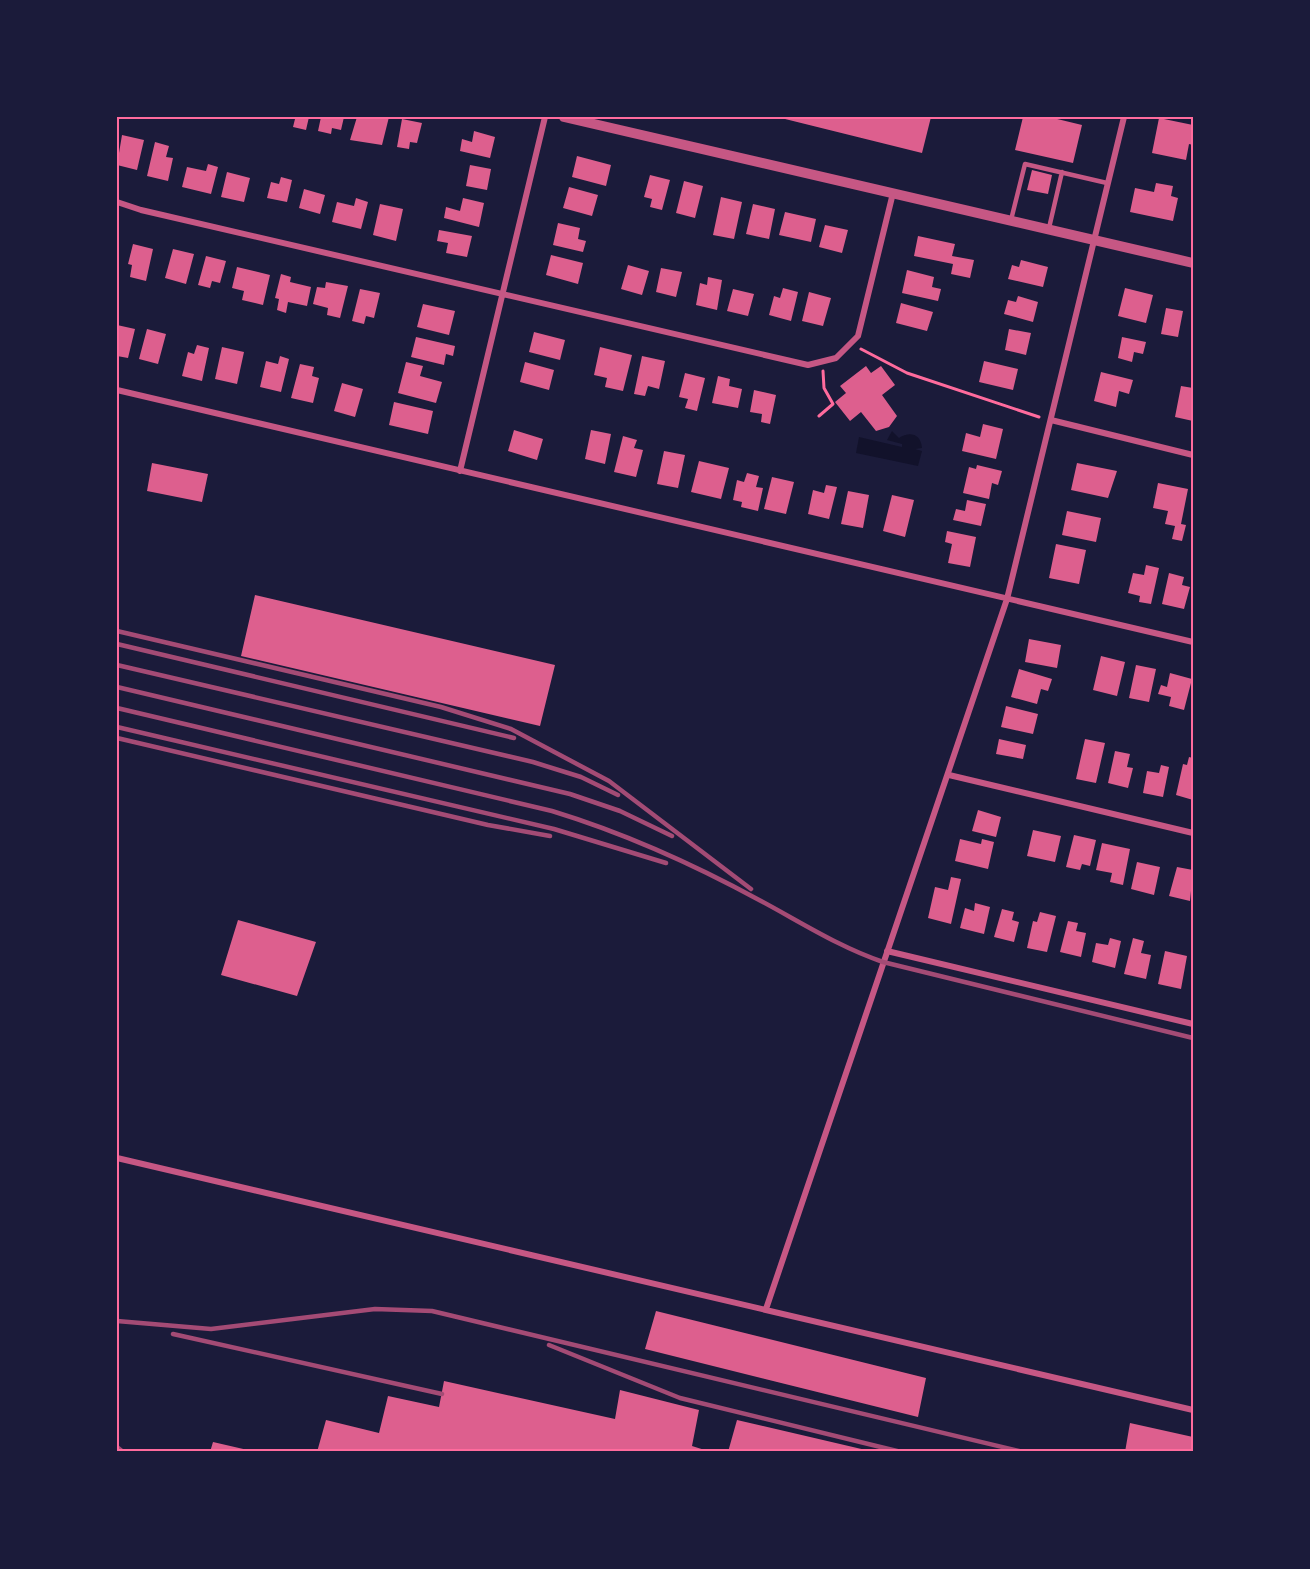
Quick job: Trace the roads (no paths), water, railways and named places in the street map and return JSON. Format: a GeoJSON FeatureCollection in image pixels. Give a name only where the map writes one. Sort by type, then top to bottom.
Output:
{"type":"FeatureCollection","features":[{"type":"Feature","properties":{"kind":"street"},"geometry":{"type":"LineString","coordinates":[[460,471],[545,117]]}},
{"type":"Feature","properties":{"kind":"street"},"geometry":{"type":"LineString","coordinates":[[564,117],[1193,263]]}},
{"type":"Feature","properties":{"kind":"street"},"geometry":{"type":"LineString","coordinates":[[766,1309],[1007,599],[1124,117]]}},
{"type":"Feature","properties":{"kind":"street"},"geometry":{"type":"LineString","coordinates":[[117,202],[141,210],[503,296],[808,365],[822,364],[836,358],[858,336],[893,192]]}},
{"type":"Feature","properties":{"kind":"street"},"geometry":{"type":"LineString","coordinates":[[117,390],[1193,642]]}},
{"type":"Feature","properties":{"kind":"street"},"geometry":{"type":"LineString","coordinates":[[1051,420],[1193,455]]}},
{"type":"Feature","properties":{"kind":"street"},"geometry":{"type":"LineString","coordinates":[[949,775],[1193,833]]}},
{"type":"Feature","properties":{"kind":"street"},"geometry":{"type":"LineString","coordinates":[[887,951],[1193,1023]]}},
{"type":"Feature","properties":{"kind":"street"},"geometry":{"type":"LineString","coordinates":[[117,1158],[1193,1410]]}},
{"type":"Feature","properties":{"kind":"lane"},"geometry":{"type":"LineString","coordinates":[[1011,220],[1024,164],[1107,183]]}},
{"type":"Feature","properties":{"kind":"lane"},"geometry":{"type":"LineString","coordinates":[[1049,229],[1062,172]]}},
{"type":"Feature","properties":{"kind":"railway"},"geometry":{"type":"LineString","coordinates":[[117,631],[441,707],[511,729],[609,781],[751,889]]}},
{"type":"Feature","properties":{"kind":"railway"},"geometry":{"type":"LineString","coordinates":[[117,644],[514,738]]}},
{"type":"Feature","properties":{"kind":"railway"},"geometry":{"type":"LineString","coordinates":[[117,665],[533,762],[581,777],[618,795]]}},
{"type":"Feature","properties":{"kind":"railway"},"geometry":{"type":"LineString","coordinates":[[117,687],[570,794],[620,811],[672,836]]}},
{"type":"Feature","properties":{"kind":"railway"},"geometry":{"type":"LineString","coordinates":[[117,708],[552,811],[606,829],[685,863],[836,942],[883,962],[1193,1038]]}},
{"type":"Feature","properties":{"kind":"railway"},"geometry":{"type":"LineString","coordinates":[[117,727],[554,829],[666,863]]}},
{"type":"Feature","properties":{"kind":"railway"},"geometry":{"type":"LineString","coordinates":[[117,738],[488,825],[550,836]]}},
{"type":"Feature","properties":{"kind":"railway"},"geometry":{"type":"LineString","coordinates":[[117,1321],[211,1329],[375,1309],[432,1311],[1023,1452]]}},
{"type":"Feature","properties":{"kind":"railway"},"geometry":{"type":"LineString","coordinates":[[173,1334],[442,1394]]}},
{"type":"Feature","properties":{"kind":"railway"},"geometry":{"type":"LineString","coordinates":[[549,1345],[680,1398],[901,1452]]}},
{"type":"Feature","properties":{"kind":"railway"},"geometry":{"type":"LineString","coordinates":[[117,1447],[123,1452]]}}]}
